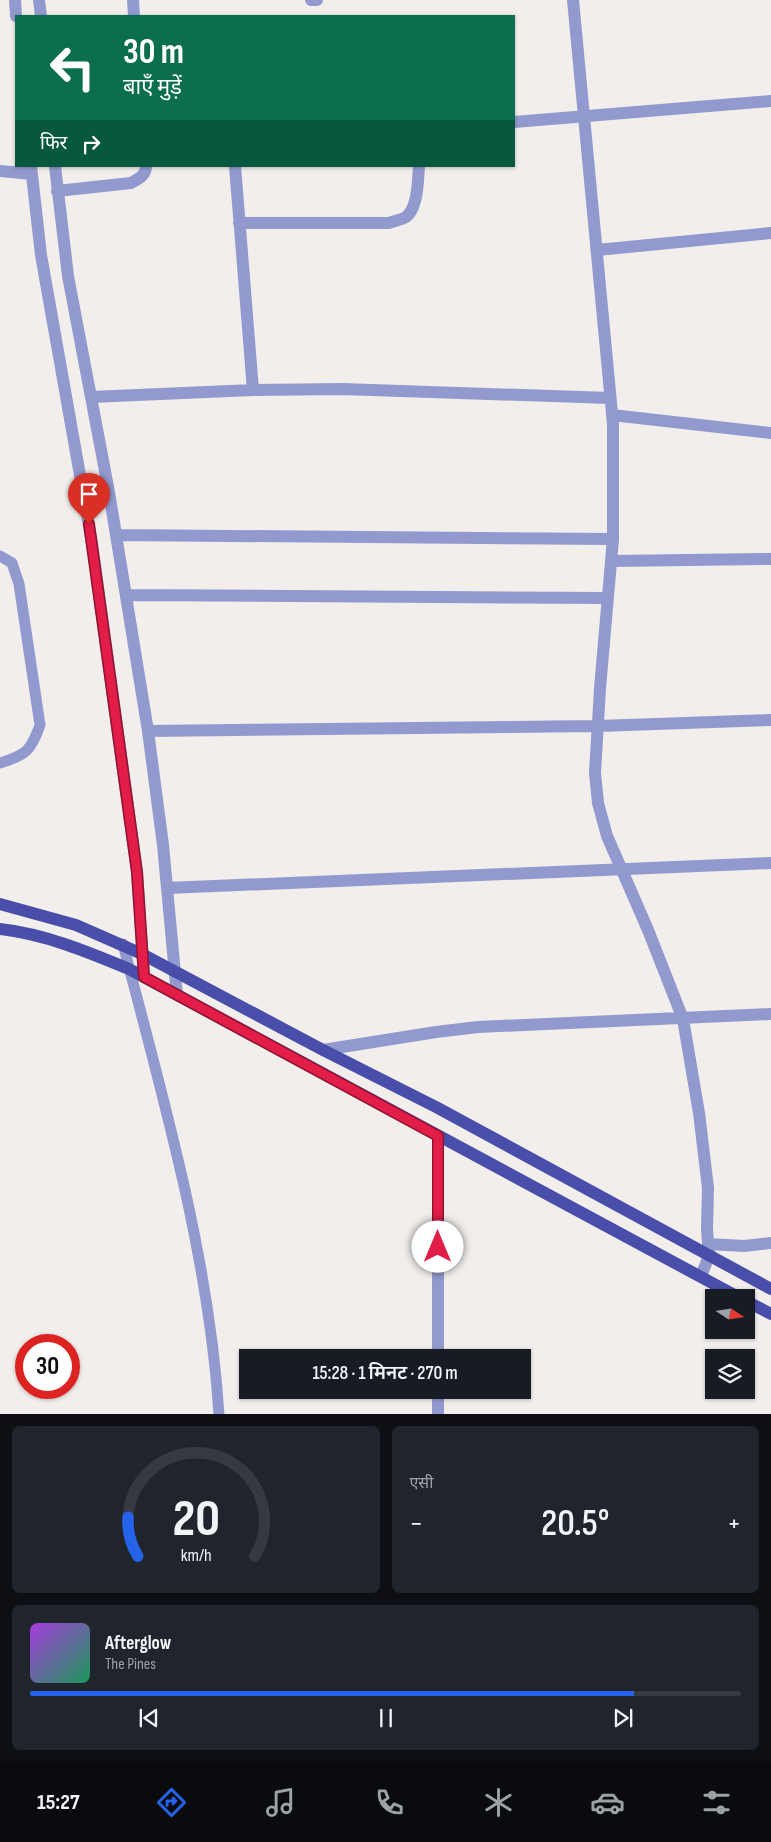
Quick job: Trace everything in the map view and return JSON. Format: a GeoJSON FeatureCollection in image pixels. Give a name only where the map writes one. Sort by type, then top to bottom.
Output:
{"type":"FeatureCollection","features":[{"type":"Feature","properties":{"kind":"main road"},"geometry":{"type":"LineString","coordinates":[[0,904],[76,925],[122,944],[708,1250],[771,1289]]}},
{"type":"Feature","properties":{"kind":"main road"},"geometry":{"type":"LineString","coordinates":[[0,929],[58,942],[90,952],[129,969],[724,1289]]}},
{"type":"Feature","properties":{"kind":"main road"},"geometry":{"type":"LineString","coordinates":[[755,1306],[771,1314]]}},
{"type":"Feature","properties":{"kind":"street"},"geometry":{"type":"LineString","coordinates":[[15,0],[16,15]]}},
{"type":"Feature","properties":{"kind":"street"},"geometry":{"type":"LineString","coordinates":[[39,0],[40,15]]}},
{"type":"Feature","properties":{"kind":"street"},"geometry":{"type":"LineString","coordinates":[[133,0],[134,15]]}},
{"type":"Feature","properties":{"kind":"street"},"geometry":{"type":"LineString","coordinates":[[311,0],[317,0]]}},
{"type":"Feature","properties":{"kind":"street"},"geometry":{"type":"LineString","coordinates":[[573,0],[612,416],[613,539],[595,773],[598,803],[607,836],[648,930],[683,1019],[699,1114],[708,1188],[708,1250],[701,1276]]}},
{"type":"Feature","properties":{"kind":"street"},"geometry":{"type":"LineString","coordinates":[[515,122],[771,101]]}},
{"type":"Feature","properties":{"kind":"street"},"geometry":{"type":"LineString","coordinates":[[55,167],[68,276],[116,535],[148,731],[167,888],[177,995]]}},
{"type":"Feature","properties":{"kind":"street"},"geometry":{"type":"LineString","coordinates":[[57,191],[131,183],[140,178],[146,167]]}},
{"type":"Feature","properties":{"kind":"street"},"geometry":{"type":"LineString","coordinates":[[235,167],[254,390]]}},
{"type":"Feature","properties":{"kind":"street"},"geometry":{"type":"LineString","coordinates":[[239,223],[389,223],[406,217],[411,210],[417,195],[420,167]]}},
{"type":"Feature","properties":{"kind":"street"},"geometry":{"type":"LineString","coordinates":[[0,171],[31,170],[41,255],[92,543],[137,872],[144,977]]}},
{"type":"Feature","properties":{"kind":"street"},"geometry":{"type":"LineString","coordinates":[[597,250],[771,233]]}},
{"type":"Feature","properties":{"kind":"street"},"geometry":{"type":"LineString","coordinates":[[91,396],[342,389],[610,398]]}},
{"type":"Feature","properties":{"kind":"street"},"geometry":{"type":"LineString","coordinates":[[612,416],[771,433]]}},
{"type":"Feature","properties":{"kind":"street"},"geometry":{"type":"LineString","coordinates":[[116,535],[613,539]]}},
{"type":"Feature","properties":{"kind":"street"},"geometry":{"type":"LineString","coordinates":[[611,561],[771,559]]}},
{"type":"Feature","properties":{"kind":"street"},"geometry":{"type":"LineString","coordinates":[[126,595],[607,598]]}},
{"type":"Feature","properties":{"kind":"street"},"geometry":{"type":"LineString","coordinates":[[148,731],[598,726],[771,720]]}},
{"type":"Feature","properties":{"kind":"street"},"geometry":{"type":"LineString","coordinates":[[167,888],[771,862]]}},
{"type":"Feature","properties":{"kind":"street"},"geometry":{"type":"LineString","coordinates":[[323,1050],[478,1027],[771,1014]]}},
{"type":"Feature","properties":{"kind":"street"},"geometry":{"type":"LineString","coordinates":[[438,1136],[438,1349]]}},
{"type":"Feature","properties":{"kind":"street"},"geometry":{"type":"LineString","coordinates":[[708,1250],[771,1243]]}},
{"type":"Feature","properties":{"kind":"street"},"geometry":{"type":"LineString","coordinates":[[438,1399],[438,1414]]}},
{"type":"Feature","properties":{"kind":"lane"},"geometry":{"type":"LineString","coordinates":[[0,556],[12,563],[19,584],[40,725],[33,744],[19,757],[0,763]]}},
{"type":"Feature","properties":{"kind":"lane"},"geometry":{"type":"LineString","coordinates":[[122,944],[184,1184],[203,1284],[216,1374],[219,1414]]}},
{"type":"Feature","properties":{"kind":"route"},"geometry":{"type":"LineString","coordinates":[[89,524],[137,872],[144,977],[438,1136],[438,1247]]}}]}
